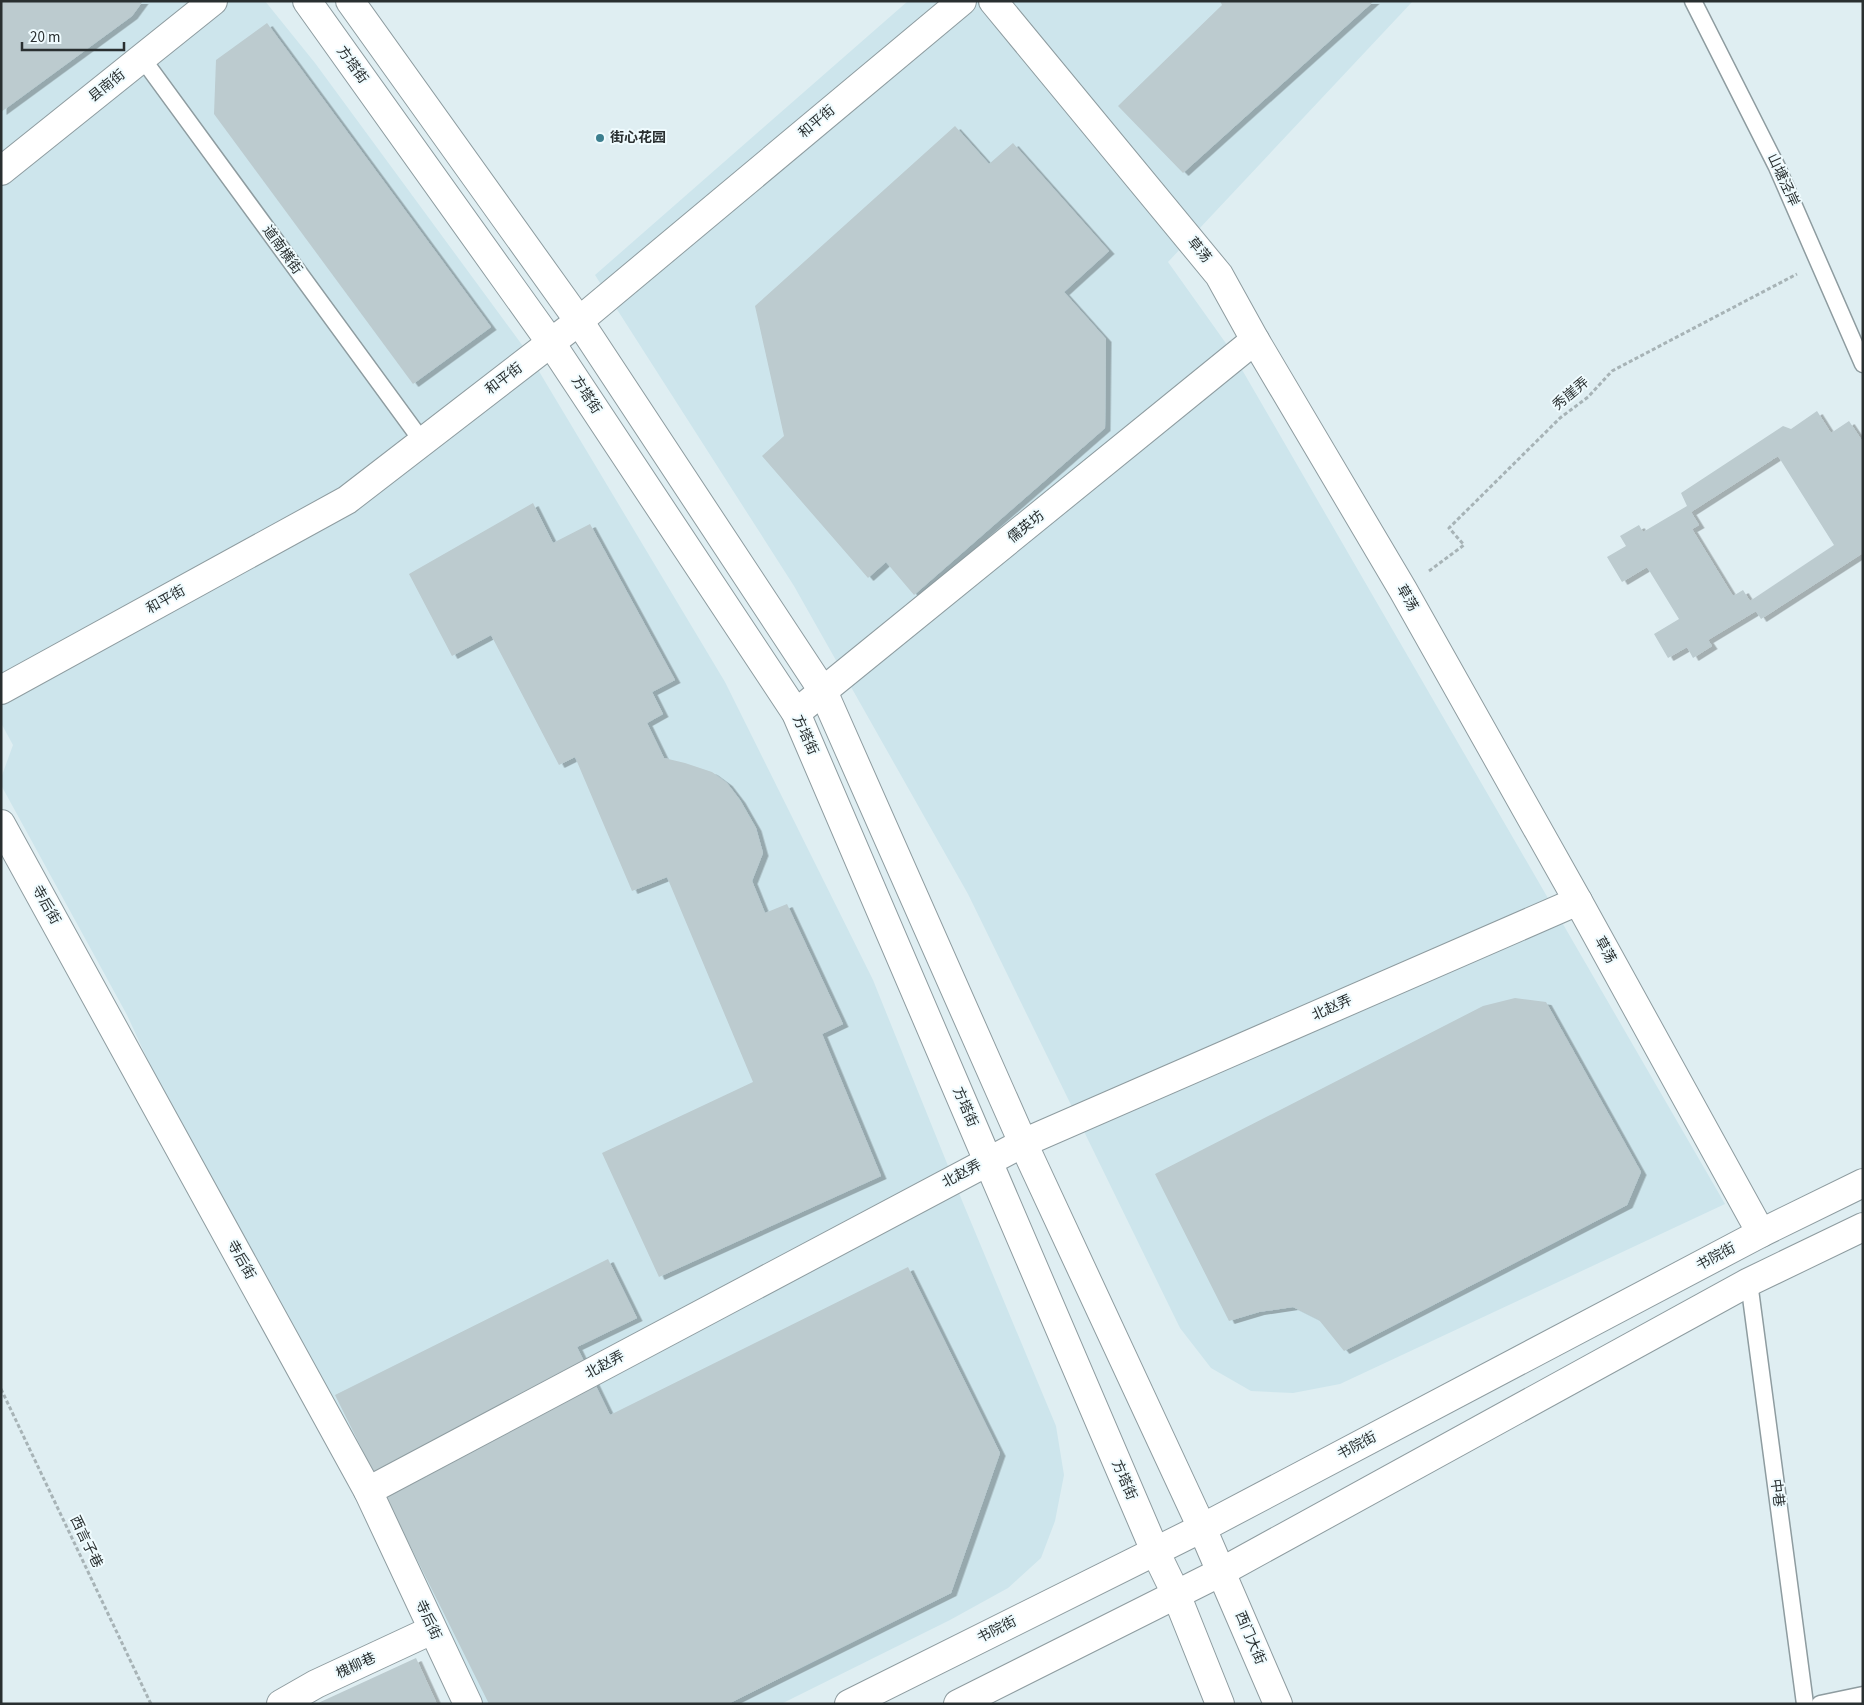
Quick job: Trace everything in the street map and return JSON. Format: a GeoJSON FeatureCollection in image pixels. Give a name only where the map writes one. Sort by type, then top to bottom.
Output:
{"type":"FeatureCollection","features":[{"type":"Feature","properties":{"kind":"street","name":"县南街"},"geometry":{"type":"LineString","coordinates":[[1,171],[213,1]]}},
{"type":"Feature","properties":{"kind":"street","name":"方塔街"},"geometry":{"type":"LineString","coordinates":[[307,1],[551,343],[796,713],[1154,1551],[1176,1594]]}},
{"type":"Feature","properties":{"kind":"street"},"geometry":{"type":"LineString","coordinates":[[350,1],[579,321],[823,691],[1023,1143],[1202,1528]]}},
{"type":"Feature","properties":{"kind":"street","name":"和平街"},"geometry":{"type":"LineString","coordinates":[[1,690],[348,500],[579,321],[962,1]]}},
{"type":"Feature","properties":{"kind":"street","name":"草荡"},"geometry":{"type":"LineString","coordinates":[[993,1],[1219,275],[1255,340],[1403,590],[1578,901],[1761,1233]]}},
{"type":"Feature","properties":{"kind":"street","name":"儒英坊"},"geometry":{"type":"LineString","coordinates":[[796,713],[1255,340]]}},
{"type":"Feature","properties":{"kind":"street","name":"寺后街"},"geometry":{"type":"LineString","coordinates":[[1,824],[368,1491],[468,1704]]}},
{"type":"Feature","properties":{"kind":"street","name":"北赵弄"},"geometry":{"type":"LineString","coordinates":[[368,1491],[1023,1143],[1578,901]]}},
{"type":"Feature","properties":{"kind":"street","name":"书院街"},"geometry":{"type":"LineString","coordinates":[[849,1704],[1202,1528],[1761,1233],[1863,1184]]}},
{"type":"Feature","properties":{"kind":"street"},"geometry":{"type":"LineString","coordinates":[[958,1704],[1221,1572],[1749,1282],[1863,1227]]}},
{"type":"Feature","properties":{"kind":"street","name":"西门大街"},"geometry":{"type":"LineString","coordinates":[[1202,1528],[1278,1704]]}},
{"type":"Feature","properties":{"kind":"street"},"geometry":{"type":"LineString","coordinates":[[1176,1594],[1220,1704]]}},
{"type":"Feature","properties":{"kind":"street","name":"槐柳巷"},"geometry":{"type":"LineString","coordinates":[[281,1704],[316,1684],[432,1630]]}},
{"type":"Feature","properties":{"kind":"lane","name":"山塘泾岸"},"geometry":{"type":"LineString","coordinates":[[1693,1],[1777,167],[1863,364]]}},
{"type":"Feature","properties":{"kind":"lane","name":"道南横街"},"geometry":{"type":"LineString","coordinates":[[142,58],[422,441]]}},
{"type":"Feature","properties":{"kind":"lane","name":"中巷"},"geometry":{"type":"LineString","coordinates":[[1749,1282],[1805,1704]]}},
{"type":"Feature","properties":{"kind":"lane"},"geometry":{"type":"LineString","coordinates":[[1820,1704],[1863,1695]]}},
{"type":"Feature","properties":{"kind":"path","name":"秀崖弄"},"geometry":{"type":"LineString","coordinates":[[1403,590],[1464,545],[1449,528],[1560,418],[1588,397],[1612,371],[1819,263]]}},
{"type":"Feature","properties":{"kind":"path","name":"西言子巷"},"geometry":{"type":"LineString","coordinates":[[1,1389],[151,1704]]}},
{"type":"Feature","properties":{"kind":"shaded area"},"geometry":{"type":"Polygon","coordinates":[[[1,1],[265,1],[315,63],[528,353],[725,682],[873,980],[1056,1426],[1064,1475],[1055,1521],[1041,1558],[1008,1588],[950,1620],[781,1704],[457,1704],[392,1564],[262,1308],[127,1015],[1,785],[1,778],[13,745],[1,723],[1,1]]]}},
{"type":"Feature","properties":{"kind":"shaded area"},"geometry":{"type":"Polygon","coordinates":[[[908,1],[1413,1],[1168,262],[1230,349],[1725,1204],[1340,1384],[1293,1393],[1251,1391],[1211,1368],[1180,1328],[968,894],[794,586],[595,275],[908,1]]]}},
{"type":"Feature","properties":{"kind":"building"},"geometry":{"type":"Polygon","coordinates":[[[1,1],[143,1],[132,16],[1,112],[1,1]]]}},
{"type":"Feature","properties":{"kind":"building"},"geometry":{"type":"Polygon","coordinates":[[[1220,1],[1374,1],[1183,173],[1118,106],[1222,5],[1220,1]]]}},
{"type":"Feature","properties":{"kind":"building"},"geometry":{"type":"Polygon","coordinates":[[[267,23],[491,327],[413,384],[214,114],[216,60],[267,23]]]}},
{"type":"Feature","properties":{"kind":"building"},"geometry":{"type":"Polygon","coordinates":[[[955,126],[989,164],[1013,143],[1109,251],[1064,292],[1106,339],[1105,428],[914,595],[886,562],[868,578],[762,456],[784,436],[755,306],[955,126]]]}},
{"type":"Feature","properties":{"kind":"building"},"geometry":{"type":"Polygon","coordinates":[[[1817,411],[1831,433],[1849,421],[1863,442],[1863,553],[1761,619],[1756,611],[1708,640],[1712,646],[1693,658],[1687,647],[1668,658],[1654,634],[1679,619],[1647,567],[1622,582],[1607,557],[1626,546],[1620,536],[1639,525],[1643,532],[1687,506],[1681,493],[1783,426],[1791,429],[1817,411]],[[1778,456],[1691,512],[1699,525],[1692,529],[1733,596],[1743,590],[1750,601],[1834,545],[1778,456]]]}},
{"type":"Feature","properties":{"kind":"building"},"geometry":{"type":"Polygon","coordinates":[[[533,503],[553,543],[590,524],[675,680],[652,692],[663,714],[647,723],[664,758],[712,772],[727,783],[740,800],[756,828],[763,853],[752,881],[765,913],[787,904],[843,1024],[822,1034],[881,1176],[659,1277],[602,1153],[753,1082],[667,877],[632,891],[575,757],[559,765],[491,635],[452,656],[409,574],[533,503]]]}},
{"type":"Feature","properties":{"kind":"building"},"geometry":{"type":"Polygon","coordinates":[[[1515,998],[1546,1002],[1641,1172],[1627,1205],[1344,1351],[1319,1320],[1293,1307],[1259,1312],[1229,1321],[1155,1174],[1483,1006],[1515,998]]]}},
{"type":"Feature","properties":{"kind":"building"},"geometry":{"type":"Polygon","coordinates":[[[608,1259],[637,1318],[577,1347],[610,1415],[908,1267],[1000,1453],[951,1593],[728,1704],[489,1704],[335,1395],[608,1259]]]}},
{"type":"Feature","properties":{"kind":"building"},"geometry":{"type":"Polygon","coordinates":[[[416,1658],[437,1704],[316,1704],[416,1658]]]}},
{"type":"Feature","properties":{"kind":"place","name":"街心花园"},"geometry":{"type":"Point","coordinates":[600,138]}}]}
